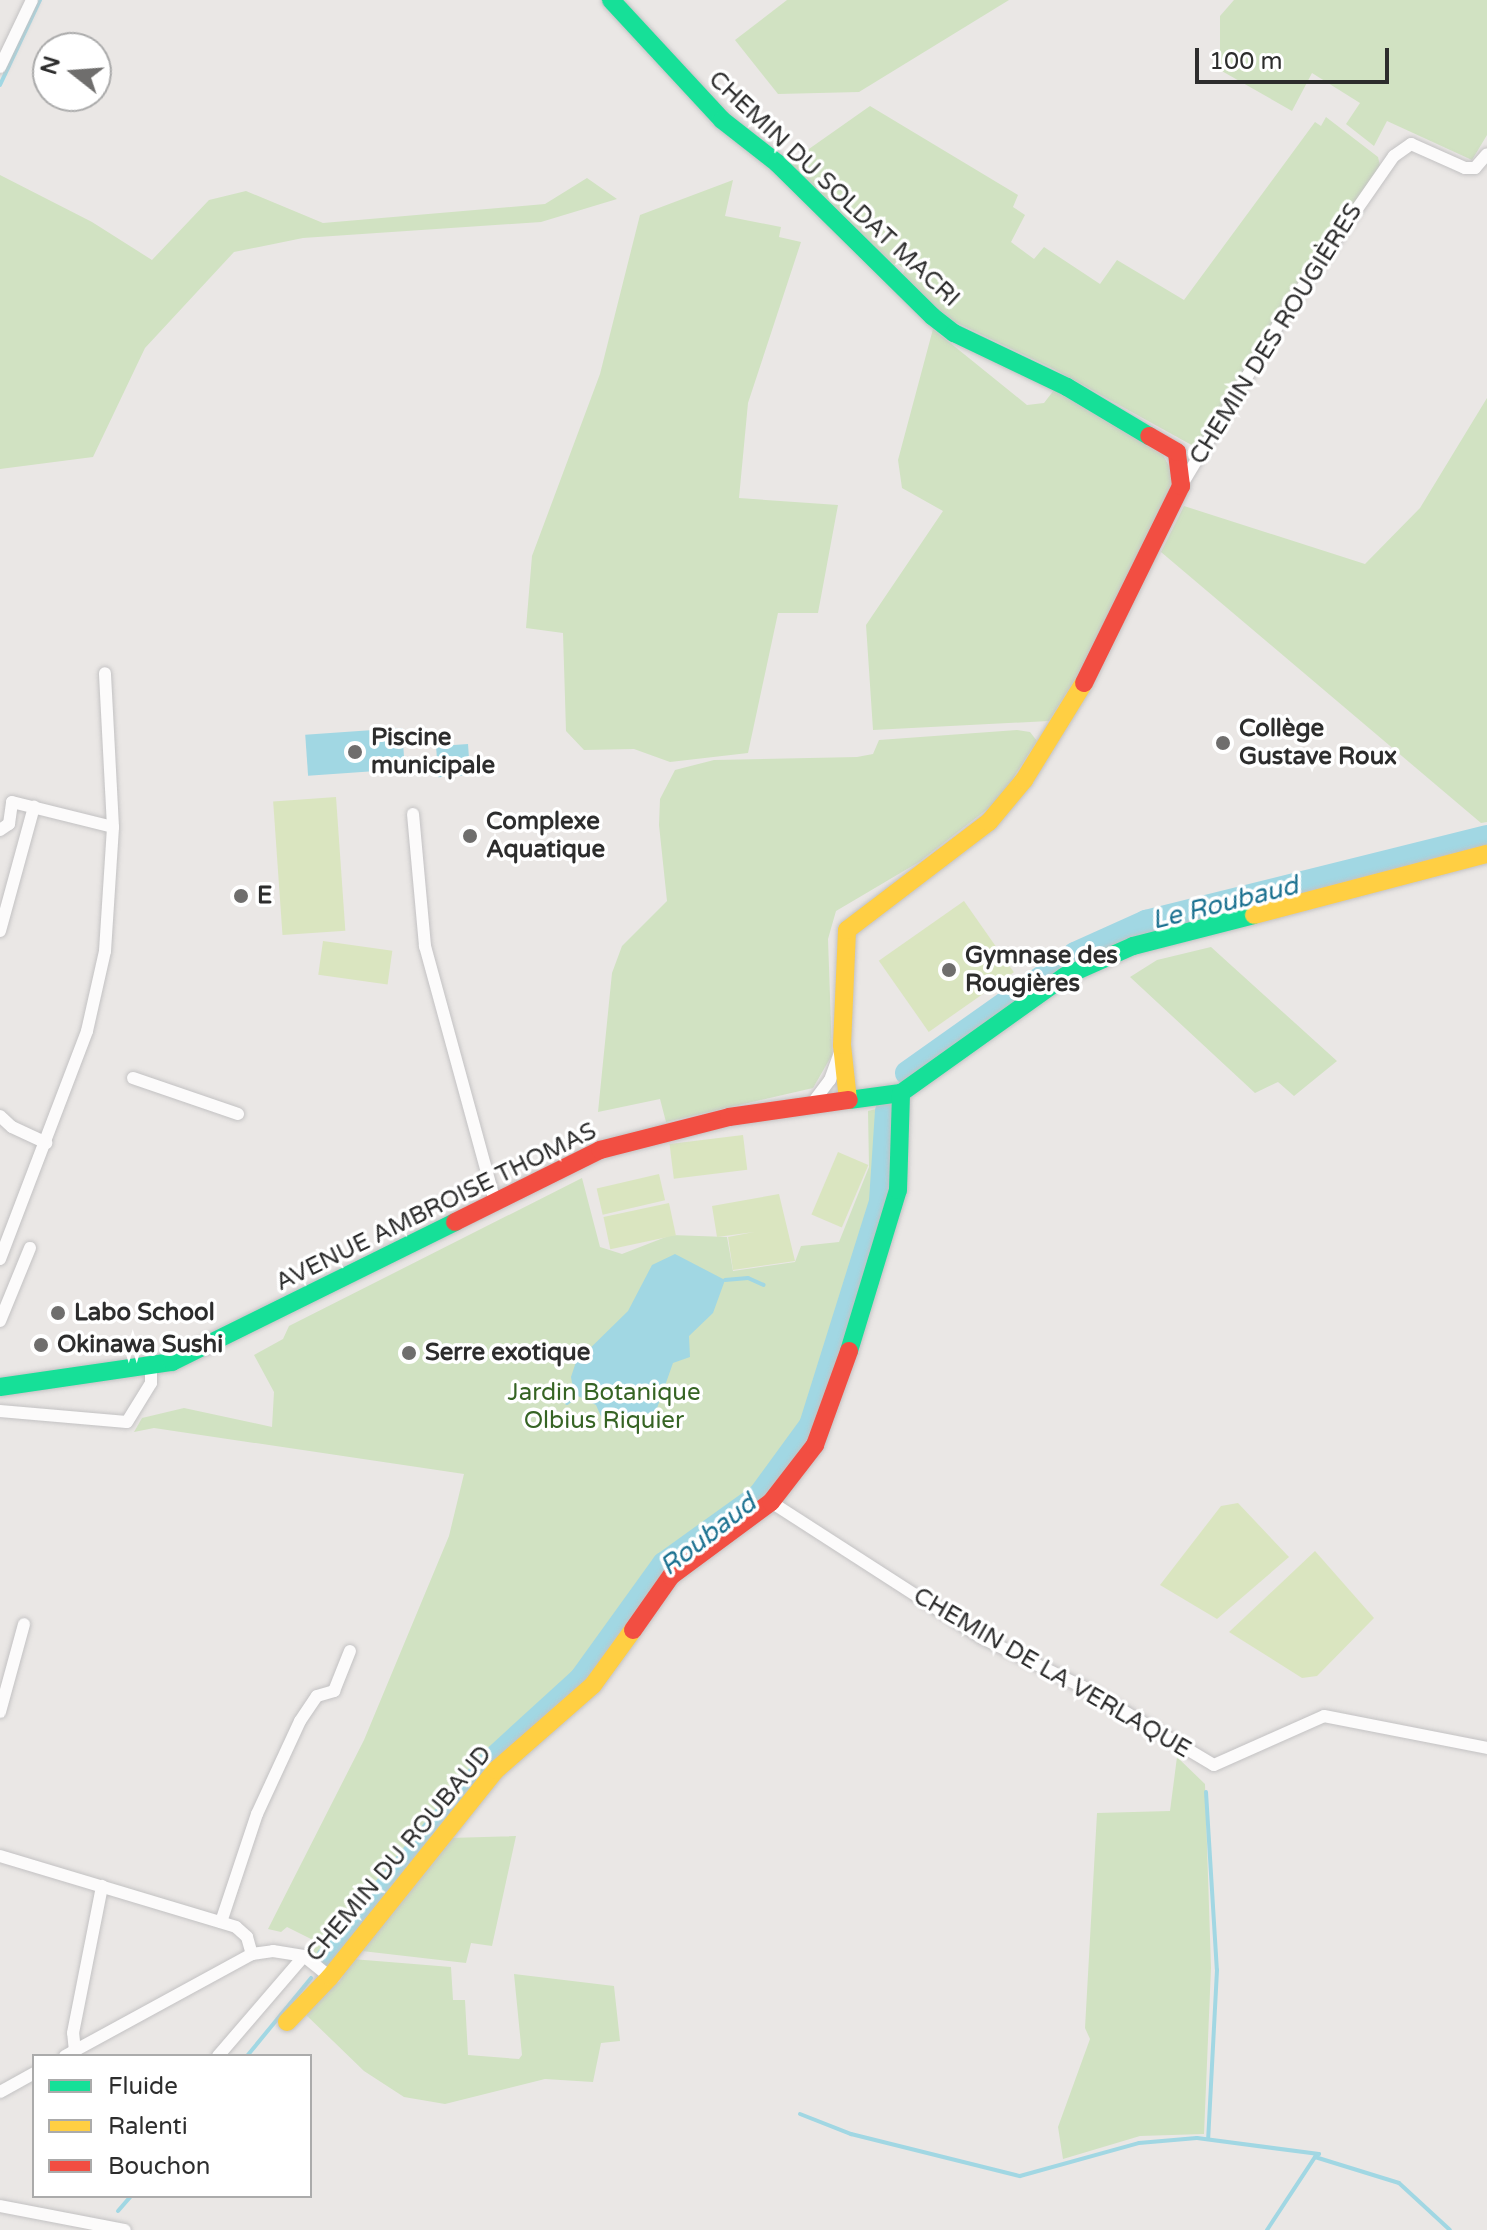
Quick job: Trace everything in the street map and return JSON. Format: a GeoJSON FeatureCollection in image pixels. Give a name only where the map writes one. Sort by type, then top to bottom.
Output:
{"type":"FeatureCollection","features":[{"type":"Feature","properties":{"kind":"street"},"geometry":{"type":"LineString","coordinates":[[0,67],[32,0]]}},
{"type":"Feature","properties":{"kind":"street","name":"CHEMIN DU SOLDAT MACRI"},"geometry":{"type":"LineString","coordinates":[[611,0],[722,120],[777,163],[932,316],[1177,452],[1181,486]]}},
{"type":"Feature","properties":{"kind":"street","name":"CHEMIN DES ROUGIÈRES"},"geometry":{"type":"LineString","coordinates":[[1181,486],[1291,304],[1394,156],[1411,144],[1465,168],[1475,168],[1487,154]]}},
{"type":"Feature","properties":{"kind":"street"},"geometry":{"type":"LineString","coordinates":[[843,1100],[847,930],[989,822],[1008,801],[1104,650],[1181,486]]}},
{"type":"Feature","properties":{"kind":"street"},"geometry":{"type":"LineString","coordinates":[[0,1259],[87,1031],[105,951],[113,827],[105,673]]}},
{"type":"Feature","properties":{"kind":"street"},"geometry":{"type":"LineString","coordinates":[[0,830],[9,824],[12,802],[113,827]]}},
{"type":"Feature","properties":{"kind":"street"},"geometry":{"type":"LineString","coordinates":[[0,931],[34,807]]}},
{"type":"Feature","properties":{"kind":"street"},"geometry":{"type":"LineString","coordinates":[[413,814],[425,946],[494,1199]]}},
{"type":"Feature","properties":{"kind":"street"},"geometry":{"type":"LineString","coordinates":[[901,1093],[1065,976],[1133,946],[1487,854]]}},
{"type":"Feature","properties":{"kind":"street"},"geometry":{"type":"LineString","coordinates":[[811,1105],[830,1080],[842,1045]]}},
{"type":"Feature","properties":{"kind":"street"},"geometry":{"type":"LineString","coordinates":[[133,1078],[238,1114]]}},
{"type":"Feature","properties":{"kind":"street"},"geometry":{"type":"LineString","coordinates":[[830,1080],[843,1100]]}},
{"type":"Feature","properties":{"kind":"street","name":"AVENUE AMBROISE THOMAS"},"geometry":{"type":"LineString","coordinates":[[0,1387],[151,1367],[195,1353],[494,1199],[626,1142],[683,1126],[901,1093]]}},
{"type":"Feature","properties":{"kind":"street","name":"CHEMIN DU ROUBAUD"},"geometry":{"type":"LineString","coordinates":[[287,2022],[330,1977],[496,1770],[593,1685],[671,1576],[771,1502],[815,1445],[831,1412],[898,1190],[901,1093]]}},
{"type":"Feature","properties":{"kind":"street"},"geometry":{"type":"LineString","coordinates":[[0,1116],[12,1127],[46,1143]]}},
{"type":"Feature","properties":{"kind":"street"},"geometry":{"type":"LineString","coordinates":[[0,1321],[30,1248]]}},
{"type":"Feature","properties":{"kind":"street"},"geometry":{"type":"LineString","coordinates":[[0,1411],[97,1423],[127,1422],[151,1383],[151,1367]]}},
{"type":"Feature","properties":{"kind":"street","name":"CHEMIN DE LA VERLAQUE"},"geometry":{"type":"LineString","coordinates":[[771,1502],[982,1638],[1083,1687],[1214,1765],[1324,1716],[1487,1748]]}},
{"type":"Feature","properties":{"kind":"street"},"geometry":{"type":"LineString","coordinates":[[0,1712],[24,1624]]}},
{"type":"Feature","properties":{"kind":"street"},"geometry":{"type":"LineString","coordinates":[[221,1922],[257,1814],[300,1721],[317,1696],[334,1691],[350,1651]]}},
{"type":"Feature","properties":{"kind":"street"},"geometry":{"type":"LineString","coordinates":[[0,1856],[221,1922],[247,1937],[252,1954]]}},
{"type":"Feature","properties":{"kind":"street"},"geometry":{"type":"LineString","coordinates":[[70,2053],[102,1886]]}},
{"type":"Feature","properties":{"kind":"street"},"geometry":{"type":"LineString","coordinates":[[70,2053],[252,1954],[273,1951],[304,1956],[330,1977]]}},
{"type":"Feature","properties":{"kind":"street"},"geometry":{"type":"LineString","coordinates":[[220,2054],[304,1956]]}},
{"type":"Feature","properties":{"kind":"street"},"geometry":{"type":"LineString","coordinates":[[0,2092],[32,2074]]}},
{"type":"Feature","properties":{"kind":"street"},"geometry":{"type":"LineString","coordinates":[[0,2206],[119,2230]]}},
{"type":"Feature","properties":{"kind":"green space"},"geometry":{"type":"Polygon","coordinates":[[[787,0],[1009,0],[859,92],[778,94],[735,40],[787,0]]]}},
{"type":"Feature","properties":{"kind":"green space"},"geometry":{"type":"Polygon","coordinates":[[[1234,0],[1487,0],[1487,135],[1472,160],[1387,121],[1374,146],[1346,124],[1360,103],[1312,73],[1292,111],[1220,70],[1220,16],[1234,0]]]}},
{"type":"Feature","properties":{"kind":"green space"},"geometry":{"type":"Polygon","coordinates":[[[870,106],[1018,195],[1013,207],[1025,215],[1011,242],[1034,259],[1044,247],[1100,284],[1117,260],[1184,300],[1315,122],[1321,126],[1326,117],[1378,157],[1380,166],[1197,448],[1052,368],[955,322],[899,281],[905,270],[898,264],[890,270],[789,163],[870,106]]]}},
{"type":"Feature","properties":{"kind":"green space"},"geometry":{"type":"Polygon","coordinates":[[[0,175],[92,222],[152,260],[209,200],[246,191],[323,223],[545,204],[587,178],[617,199],[541,222],[303,238],[234,252],[145,348],[93,457],[0,469],[0,175]]]}},
{"type":"Feature","properties":{"kind":"green space"},"geometry":{"type":"Polygon","coordinates":[[[733,180],[725,216],[781,227],[779,237],[801,242],[748,403],[739,498],[838,505],[818,613],[778,613],[748,753],[670,762],[634,749],[584,750],[566,731],[563,633],[526,628],[532,556],[600,374],[640,215],[733,180]]]}},
{"type":"Feature","properties":{"kind":"green space"},"geometry":{"type":"Polygon","coordinates":[[[933,329],[1027,405],[1044,403],[1054,390],[1163,455],[1171,470],[1172,483],[1099,641],[1049,721],[873,730],[866,625],[943,511],[902,488],[898,460],[933,329]]]}},
{"type":"Feature","properties":{"kind":"green space"},"geometry":{"type":"Polygon","coordinates":[[[1487,398],[1487,822],[1481,823],[1161,552],[1184,506],[1365,564],[1420,508],[1487,398]]]}},
{"type":"Feature","properties":{"kind":"green space"},"geometry":{"type":"Polygon","coordinates":[[[1017,730],[1030,732],[1037,741],[999,800],[919,862],[836,911],[828,939],[832,1055],[813,1088],[666,1122],[660,1099],[598,1112],[612,973],[622,946],[667,901],[659,825],[660,799],[675,770],[714,760],[857,757],[873,754],[879,740],[1017,730]]]}},
{"type":"Feature","properties":{"kind":"green space"},"geometry":{"type":"Polygon","coordinates":[[[336,797],[345,931],[283,935],[273,801],[336,797]]]}},
{"type":"Feature","properties":{"kind":"green space","name":"Gymnase des Rougières"},"geometry":{"type":"Polygon","coordinates":[[[964,901],[1014,972],[929,1032],[879,961],[964,901]]]}},
{"type":"Feature","properties":{"kind":"green space"},"geometry":{"type":"Polygon","coordinates":[[[323,941],[392,951],[388,984],[318,975],[323,941]]]}},
{"type":"Feature","properties":{"kind":"green space"},"geometry":{"type":"Polygon","coordinates":[[[1211,947],[1337,1061],[1294,1096],[1278,1082],[1255,1093],[1130,977],[1157,960],[1211,947]]]}},
{"type":"Feature","properties":{"kind":"green space","name":"Jardin Botanique Olbius Riquier"},"geometry":{"type":"Polygon","coordinates":[[[880,1108],[874,1192],[810,1411],[791,1439],[755,1487],[645,1574],[576,1673],[482,1756],[318,1960],[309,1950],[311,1939],[287,1927],[281,1932],[268,1929],[364,1740],[449,1536],[464,1474],[154,1428],[134,1432],[142,1418],[184,1408],[272,1427],[274,1392],[254,1355],[283,1339],[289,1326],[582,1178],[600,1247],[622,1254],[671,1235],[727,1237],[733,1271],[795,1262],[801,1246],[839,1242],[869,1167],[868,1111],[880,1108]]]}},
{"type":"Feature","properties":{"kind":"green space"},"geometry":{"type":"Polygon","coordinates":[[[743,1135],[747,1170],[674,1179],[670,1144],[743,1135]]]}},
{"type":"Feature","properties":{"kind":"green space"},"geometry":{"type":"Polygon","coordinates":[[[838,1152],[868,1165],[842,1227],[811,1215],[838,1152]]]}},
{"type":"Feature","properties":{"kind":"green space"},"geometry":{"type":"Polygon","coordinates":[[[659,1174],[665,1200],[603,1215],[597,1188],[659,1174]]]}},
{"type":"Feature","properties":{"kind":"green space"},"geometry":{"type":"Polygon","coordinates":[[[779,1194],[795,1261],[733,1270],[728,1237],[754,1232],[717,1237],[712,1206],[779,1194]]]}},
{"type":"Feature","properties":{"kind":"green space"},"geometry":{"type":"Polygon","coordinates":[[[669,1203],[676,1235],[610,1249],[603,1217],[669,1203]]]}},
{"type":"Feature","properties":{"kind":"green space"},"geometry":{"type":"Polygon","coordinates":[[[1238,1503],[1289,1557],[1217,1619],[1160,1585],[1221,1506],[1238,1503]]]}},
{"type":"Feature","properties":{"kind":"green space"},"geometry":{"type":"Polygon","coordinates":[[[1315,1551],[1374,1618],[1317,1676],[1302,1678],[1229,1632],[1315,1551]]]}},
{"type":"Feature","properties":{"kind":"green space"},"geometry":{"type":"Polygon","coordinates":[[[1177,1757],[1205,1784],[1211,1968],[1204,2134],[1140,2136],[1063,2159],[1058,2127],[1090,2039],[1085,2028],[1097,1813],[1170,1811],[1177,1757]]]}},
{"type":"Feature","properties":{"kind":"green space"},"geometry":{"type":"Polygon","coordinates":[[[516,1836],[492,1946],[471,1943],[466,1963],[362,1951],[450,1838],[516,1836]]]}},
{"type":"Feature","properties":{"kind":"green space"},"geometry":{"type":"Polygon","coordinates":[[[352,1959],[451,1967],[453,2000],[465,2000],[468,2055],[519,2059],[522,2055],[514,1974],[614,1986],[620,2041],[601,2043],[593,2082],[545,2079],[445,2104],[404,2097],[364,2071],[302,2011],[340,1981],[352,1959]]]}},
{"type":"Feature","properties":{"kind":"water","name":"Piscine municipale"},"geometry":{"type":"Polygon","coordinates":[[[402,728],[405,769],[308,776],[305,735],[402,728]]]}},
{"type":"Feature","properties":{"kind":"water"},"geometry":{"type":"Polygon","coordinates":[[[468,744],[470,775],[438,777],[436,746],[468,744]]]}},
{"type":"Feature","properties":{"kind":"water"},"geometry":{"type":"Polygon","coordinates":[[[675,1254],[725,1280],[713,1313],[689,1336],[690,1357],[673,1363],[656,1411],[618,1423],[603,1421],[596,1405],[574,1394],[571,1377],[576,1362],[628,1311],[652,1265],[675,1254]]]}},
{"type":"Feature","properties":{"kind":"waterway"},"geometry":{"type":"LineString","coordinates":[[0,85],[40,0]]}},
{"type":"Feature","properties":{"kind":"waterway","name":"Le Roubaud"},"geometry":{"type":"LineString","coordinates":[[907,1073],[1075,954],[1146,922],[1487,837]]}},
{"type":"Feature","properties":{"kind":"waterway","name":"Roubaud"},"geometry":{"type":"LineString","coordinates":[[327,1959],[490,1762],[581,1679],[664,1564],[760,1495],[811,1425],[881,1201],[887,1111]]}},
{"type":"Feature","properties":{"kind":"waterway"},"geometry":{"type":"LineString","coordinates":[[725,1280],[748,1278],[764,1285]]}},
{"type":"Feature","properties":{"kind":"waterway"},"geometry":{"type":"LineString","coordinates":[[567,1403],[576,1396]]}},
{"type":"Feature","properties":{"kind":"waterway"},"geometry":{"type":"LineString","coordinates":[[1206,1792],[1217,1970],[1208,2139]]}},
{"type":"Feature","properties":{"kind":"waterway","name":"Roubaud"},"geometry":{"type":"LineString","coordinates":[[249,2054],[311,1978]]}},
{"type":"Feature","properties":{"kind":"waterway"},"geometry":{"type":"LineString","coordinates":[[800,2114],[851,2134],[1020,2176],[1139,2143],[1197,2138],[1319,2154],[1315,2157],[1399,2183],[1450,2230]]}},
{"type":"Feature","properties":{"kind":"waterway"},"geometry":{"type":"LineString","coordinates":[[1267,2230],[1315,2157]]}},
{"type":"Feature","properties":{"kind":"waterway","name":"Roubaud"},"geometry":{"type":"LineString","coordinates":[[118,2211],[129,2198]]}},
{"type":"Feature","properties":{"kind":"traffic: fast"},"geometry":{"type":"LineString","coordinates":[[611,0],[722,120],[777,163],[932,316],[954,333],[1067,387],[1149,436]]}},
{"type":"Feature","properties":{"kind":"traffic: fast"},"geometry":{"type":"LineString","coordinates":[[849,1100],[901,1093],[1065,976],[1133,946],[1254,915]]}},
{"type":"Feature","properties":{"kind":"traffic: fast"},"geometry":{"type":"LineString","coordinates":[[849,1351],[898,1190],[901,1093]]}},
{"type":"Feature","properties":{"kind":"traffic: fast"},"geometry":{"type":"LineString","coordinates":[[0,1387],[172,1362],[455,1222]]}},
{"type":"Feature","properties":{"kind":"traffic: slow"},"geometry":{"type":"LineString","coordinates":[[848,1100],[842,1045],[847,930],[989,822],[1024,780],[1084,683]]}},
{"type":"Feature","properties":{"kind":"traffic: slow"},"geometry":{"type":"LineString","coordinates":[[1254,915],[1487,854]]}},
{"type":"Feature","properties":{"kind":"traffic: slow"},"geometry":{"type":"LineString","coordinates":[[287,2022],[330,1977],[496,1770],[593,1685],[633,1630]]}},
{"type":"Feature","properties":{"kind":"traffic: jam"},"geometry":{"type":"LineString","coordinates":[[1084,683],[1181,486],[1177,452],[1149,436]]}},
{"type":"Feature","properties":{"kind":"traffic: jam"},"geometry":{"type":"LineString","coordinates":[[455,1222],[600,1150],[729,1117],[849,1100]]}},
{"type":"Feature","properties":{"kind":"traffic: jam"},"geometry":{"type":"LineString","coordinates":[[633,1630],[671,1576],[771,1502],[815,1445],[849,1351]]}},
{"type":"Feature","properties":{"kind":"place","name":"Collège Gustave Roux"},"geometry":{"type":"Point","coordinates":[1223,743]}},
{"type":"Feature","properties":{"kind":"place","name":"Piscine municipale"},"geometry":{"type":"Point","coordinates":[355,752]}},
{"type":"Feature","properties":{"kind":"place","name":"Complexe Aquatique"},"geometry":{"type":"Point","coordinates":[470,836]}},
{"type":"Feature","properties":{"kind":"place","name":"E"},"geometry":{"type":"Point","coordinates":[241,896]}},
{"type":"Feature","properties":{"kind":"place","name":"Gymnase des Rougières"},"geometry":{"type":"Point","coordinates":[949,970]}},
{"type":"Feature","properties":{"kind":"place","name":"Labo School"},"geometry":{"type":"Point","coordinates":[58,1313]}},
{"type":"Feature","properties":{"kind":"place","name":"Okinawa Sushi"},"geometry":{"type":"Point","coordinates":[41,1345]}},
{"type":"Feature","properties":{"kind":"place","name":"Serre exotique"},"geometry":{"type":"Point","coordinates":[409,1353]}}]}
